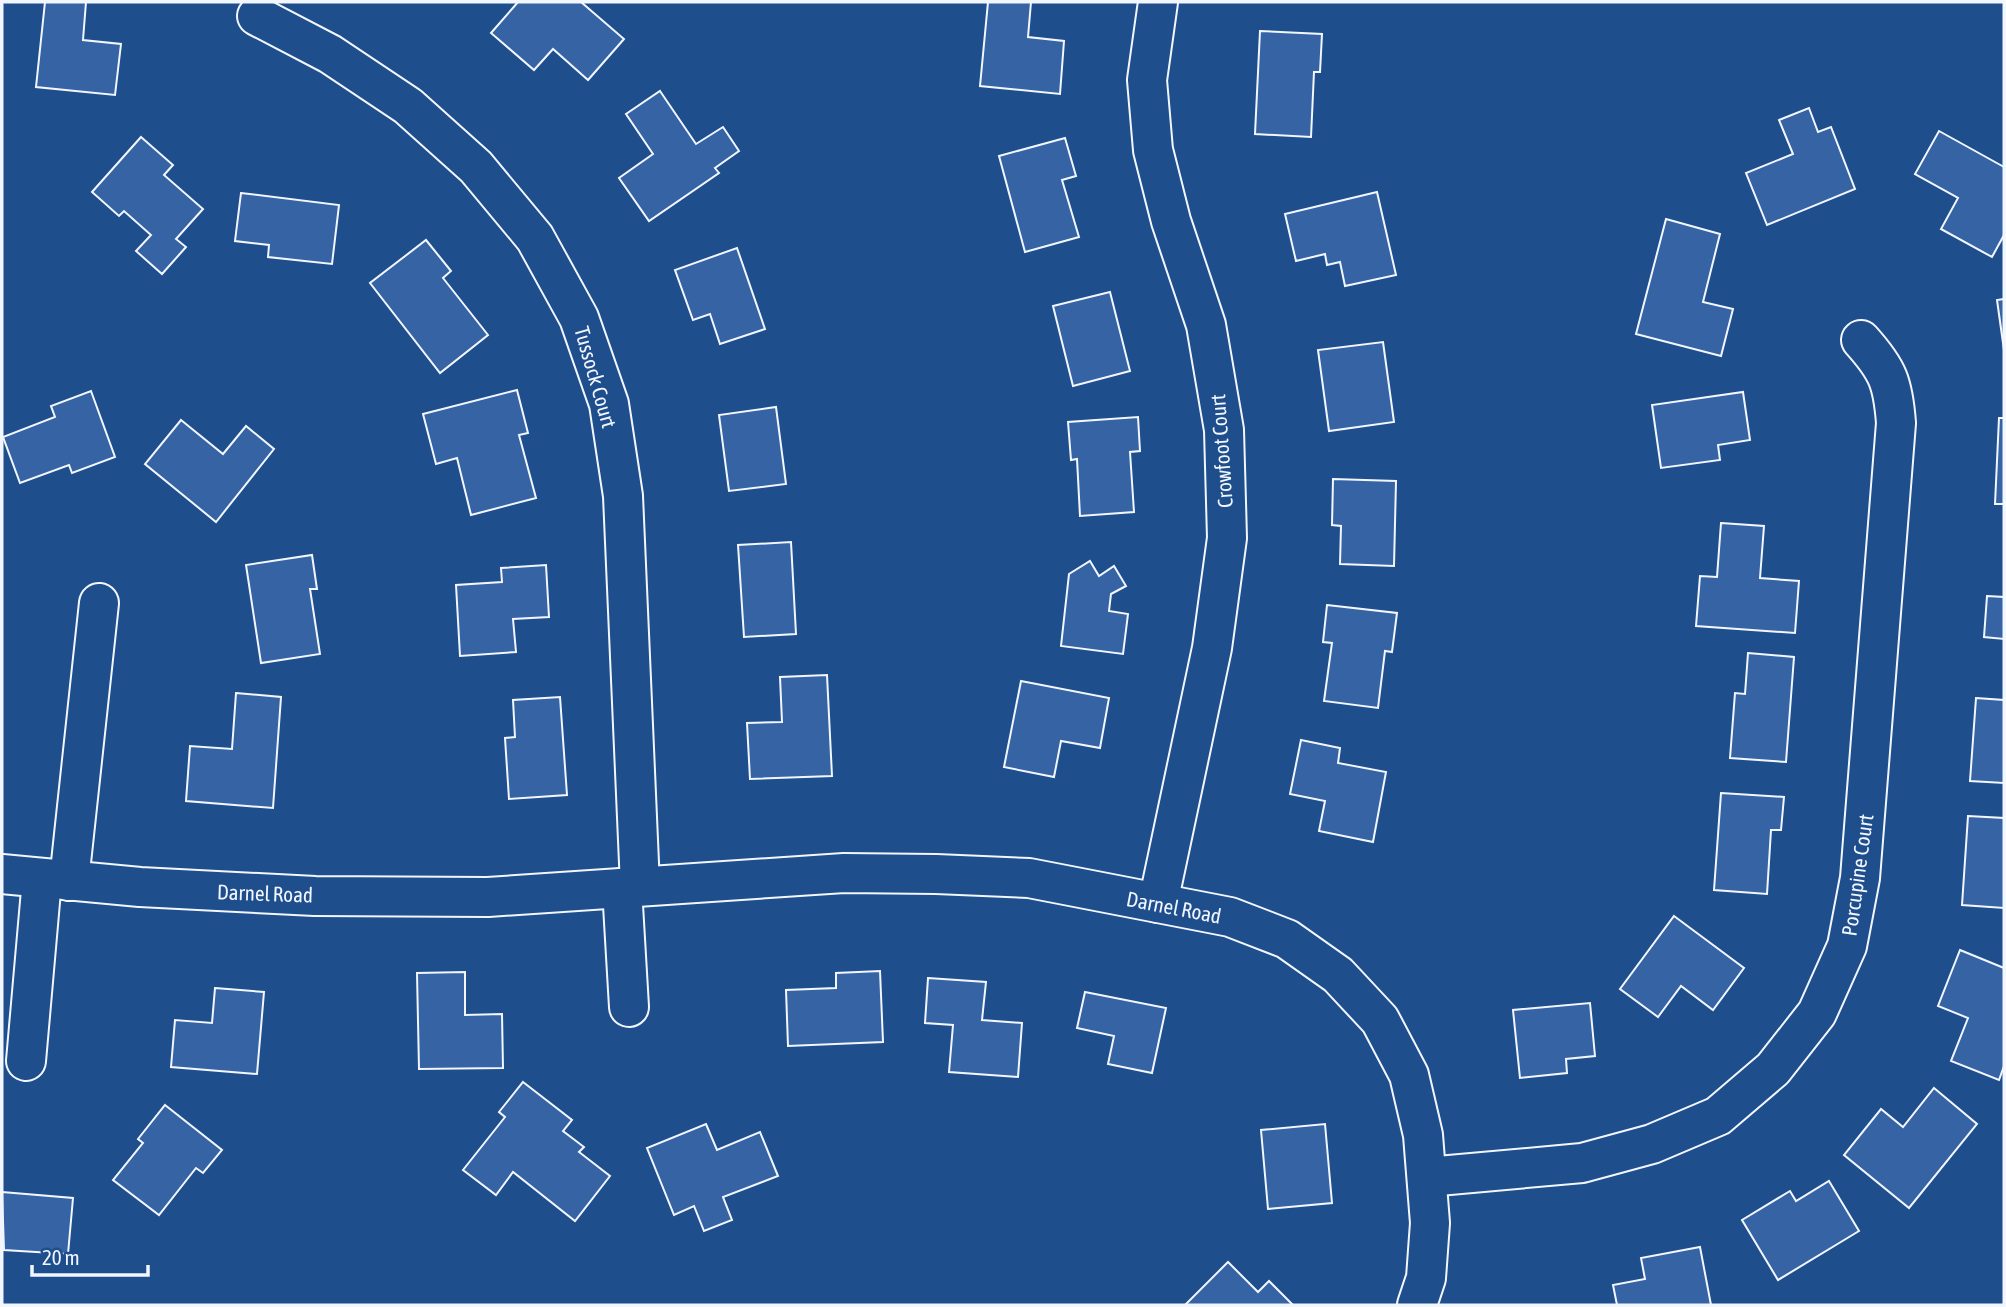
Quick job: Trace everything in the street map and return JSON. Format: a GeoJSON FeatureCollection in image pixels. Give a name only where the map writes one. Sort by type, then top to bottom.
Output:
{"type":"FeatureCollection","features":[{"type":"Feature","properties":{"kind":"street","name":"Crowfoot Court"},"geometry":{"type":"LineString","coordinates":[[1158,2],[1147,80],[1153,150],[1171,220],[1206,325],[1224,430],[1227,538],[1212,648],[1158,903]]}},
{"type":"Feature","properties":{"kind":"street","name":"Tussock Court"},"geometry":{"type":"LineString","coordinates":[[257,16],[330,54],[408,106],[476,167],[535,238],[579,318],[609,404],[623,496],[631,887]]}},
{"type":"Feature","properties":{"kind":"street","name":"Porcupine Court"},"geometry":{"type":"LineString","coordinates":[[1427,1177],[1582,1163],[1651,1144],[1718,1116],[1773,1069],[1817,1013],[1847,946],[1860,878],[1896,423],[1893,392],[1881,363],[1861,340]]}},
{"type":"Feature","properties":{"kind":"street"},"geometry":{"type":"LineString","coordinates":[[26,1061],[99,603]]}},
{"type":"Feature","properties":{"kind":"street","name":"Darnel Road"},"geometry":{"type":"LineString","coordinates":[[2,874],[139,887],[341,896],[488,897],[844,873],[936,874],[1029,878],[1230,917],[1287,939],[1338,975],[1380,1020],[1409,1075],[1423,1135],[1430,1223],[1426,1278],[1417,1305]]}},
{"type":"Feature","properties":{"kind":"street"},"geometry":{"type":"LineString","coordinates":[[629,1007],[631,887]]}},
{"type":"Feature","properties":{"kind":"building"},"geometry":{"type":"Polygon","coordinates":[[[45,2],[86,2],[83,40],[121,44],[115,95],[36,87],[45,2]]]}},
{"type":"Feature","properties":{"kind":"building"},"geometry":{"type":"Polygon","coordinates":[[[518,2],[581,2],[624,39],[588,80],[553,49],[534,70],[491,33],[518,2]]]}},
{"type":"Feature","properties":{"kind":"building"},"geometry":{"type":"Polygon","coordinates":[[[988,2],[1031,2],[1028,37],[1064,41],[1060,94],[980,86],[988,2]]]}},
{"type":"Feature","properties":{"kind":"building"},"geometry":{"type":"Polygon","coordinates":[[[1260,31],[1322,34],[1320,72],[1314,72],[1311,137],[1255,134],[1260,31]]]}},
{"type":"Feature","properties":{"kind":"building"},"geometry":{"type":"Polygon","coordinates":[[[660,91],[696,144],[723,127],[739,151],[715,168],[719,173],[649,221],[619,178],[653,154],[626,114],[660,91]]]}},
{"type":"Feature","properties":{"kind":"building"},"geometry":{"type":"Polygon","coordinates":[[[1809,108],[1818,132],[1831,127],[1855,189],[1767,225],[1746,173],[1793,154],[1779,120],[1809,108]]]}},
{"type":"Feature","properties":{"kind":"building"},"geometry":{"type":"Polygon","coordinates":[[[1939,131],[2004,167],[2004,235],[1992,257],[1941,229],[1958,198],[1915,174],[1939,131]]]}},
{"type":"Feature","properties":{"kind":"building"},"geometry":{"type":"Polygon","coordinates":[[[141,137],[173,165],[164,175],[203,209],[176,239],[186,247],[162,274],[136,251],[151,235],[124,211],[119,216],[92,192],[141,137]]]}},
{"type":"Feature","properties":{"kind":"building"},"geometry":{"type":"Polygon","coordinates":[[[1065,138],[1076,176],[1062,180],[1079,237],[1025,252],[999,156],[1065,138]]]}},
{"type":"Feature","properties":{"kind":"building"},"geometry":{"type":"Polygon","coordinates":[[[1377,192],[1396,275],[1345,286],[1340,262],[1327,265],[1325,254],[1296,261],[1285,214],[1377,192]]]}},
{"type":"Feature","properties":{"kind":"building"},"geometry":{"type":"Polygon","coordinates":[[[241,193],[339,205],[332,264],[268,257],[269,245],[235,241],[241,193]]]}},
{"type":"Feature","properties":{"kind":"building"},"geometry":{"type":"Polygon","coordinates":[[[1666,219],[1720,234],[1703,302],[1733,309],[1721,356],[1636,334],[1666,219]]]}},
{"type":"Feature","properties":{"kind":"building"},"geometry":{"type":"Polygon","coordinates":[[[426,240],[451,271],[443,278],[488,335],[440,373],[370,283],[426,240]]]}},
{"type":"Feature","properties":{"kind":"building"},"geometry":{"type":"Polygon","coordinates":[[[737,248],[765,329],[720,344],[710,314],[693,320],[675,270],[737,248]]]}},
{"type":"Feature","properties":{"kind":"building"},"geometry":{"type":"Polygon","coordinates":[[[1110,292],[1130,371],[1073,386],[1053,306],[1110,292]]]}},
{"type":"Feature","properties":{"kind":"building"},"geometry":{"type":"Polygon","coordinates":[[[2004,299],[2004,350],[1997,300],[2004,299]]]}},
{"type":"Feature","properties":{"kind":"building"},"geometry":{"type":"Polygon","coordinates":[[[1383,342],[1394,422],[1329,431],[1318,350],[1383,342]]]}},
{"type":"Feature","properties":{"kind":"building"},"geometry":{"type":"Polygon","coordinates":[[[517,390],[528,433],[519,435],[536,498],[471,515],[457,458],[436,464],[423,414],[517,390]]]}},
{"type":"Feature","properties":{"kind":"building"},"geometry":{"type":"Polygon","coordinates":[[[91,391],[115,457],[72,473],[69,465],[20,483],[3,437],[55,417],[51,406],[91,391]]]}},
{"type":"Feature","properties":{"kind":"building"},"geometry":{"type":"Polygon","coordinates":[[[1743,392],[1750,440],[1718,445],[1720,460],[1661,468],[1652,405],[1743,392]]]}},
{"type":"Feature","properties":{"kind":"building"},"geometry":{"type":"Polygon","coordinates":[[[776,407],[786,484],[729,491],[719,415],[776,407]]]}},
{"type":"Feature","properties":{"kind":"building"},"geometry":{"type":"Polygon","coordinates":[[[1138,417],[1140,451],[1130,452],[1134,512],[1080,516],[1077,459],[1071,460],[1068,422],[1138,417]]]}},
{"type":"Feature","properties":{"kind":"building"},"geometry":{"type":"Polygon","coordinates":[[[1999,418],[2004,418],[2004,504],[1995,504],[1999,418]]]}},
{"type":"Feature","properties":{"kind":"building"},"geometry":{"type":"Polygon","coordinates":[[[181,420],[223,454],[246,426],[274,449],[216,522],[145,464],[181,420]]]}},
{"type":"Feature","properties":{"kind":"building"},"geometry":{"type":"Polygon","coordinates":[[[1333,479],[1396,481],[1394,566],[1340,564],[1341,526],[1332,525],[1333,479]]]}},
{"type":"Feature","properties":{"kind":"building"},"geometry":{"type":"Polygon","coordinates":[[[1721,523],[1764,526],[1760,578],[1799,581],[1795,633],[1696,626],[1700,576],[1717,577],[1721,523]]]}},
{"type":"Feature","properties":{"kind":"building"},"geometry":{"type":"Polygon","coordinates":[[[791,542],[796,634],[744,637],[738,545],[791,542]]]}},
{"type":"Feature","properties":{"kind":"building"},"geometry":{"type":"Polygon","coordinates":[[[312,555],[317,589],[310,589],[320,654],[261,663],[246,565],[312,555]]]}},
{"type":"Feature","properties":{"kind":"building"},"geometry":{"type":"Polygon","coordinates":[[[1090,561],[1099,576],[1114,566],[1126,586],[1111,594],[1109,611],[1128,614],[1123,654],[1061,646],[1069,574],[1090,561]]]}},
{"type":"Feature","properties":{"kind":"building"},"geometry":{"type":"Polygon","coordinates":[[[546,565],[549,617],[513,619],[516,652],[460,656],[456,585],[502,582],[501,568],[546,565]]]}},
{"type":"Feature","properties":{"kind":"building"},"geometry":{"type":"Polygon","coordinates":[[[1987,596],[2004,597],[2004,639],[1984,637],[1987,596]]]}},
{"type":"Feature","properties":{"kind":"building"},"geometry":{"type":"Polygon","coordinates":[[[1327,605],[1397,613],[1392,652],[1385,651],[1378,708],[1324,701],[1332,643],[1323,642],[1327,605]]]}},
{"type":"Feature","properties":{"kind":"building"},"geometry":{"type":"Polygon","coordinates":[[[1748,653],[1794,657],[1786,762],[1730,758],[1735,693],[1745,694],[1748,653]]]}},
{"type":"Feature","properties":{"kind":"building"},"geometry":{"type":"Polygon","coordinates":[[[827,675],[832,776],[750,779],[747,723],[782,722],[780,677],[827,675]]]}},
{"type":"Feature","properties":{"kind":"building"},"geometry":{"type":"Polygon","coordinates":[[[1021,681],[1109,698],[1100,748],[1061,741],[1054,777],[1004,767],[1021,681]]]}},
{"type":"Feature","properties":{"kind":"building"},"geometry":{"type":"Polygon","coordinates":[[[236,693],[281,697],[273,808],[186,801],[190,746],[232,749],[236,693]]]}},
{"type":"Feature","properties":{"kind":"building"},"geometry":{"type":"Polygon","coordinates":[[[560,697],[567,795],[509,799],[505,738],[515,737],[513,700],[560,697]]]}},
{"type":"Feature","properties":{"kind":"building"},"geometry":{"type":"Polygon","coordinates":[[[1976,698],[2004,700],[2004,783],[1970,781],[1976,698]]]}},
{"type":"Feature","properties":{"kind":"building"},"geometry":{"type":"Polygon","coordinates":[[[1301,740],[1340,748],[1338,763],[1386,772],[1373,842],[1319,831],[1325,801],[1290,794],[1301,740]]]}},
{"type":"Feature","properties":{"kind":"building"},"geometry":{"type":"Polygon","coordinates":[[[1721,793],[1784,797],[1781,830],[1771,830],[1767,894],[1714,890],[1721,793]]]}},
{"type":"Feature","properties":{"kind":"building"},"geometry":{"type":"Polygon","coordinates":[[[1968,816],[2004,818],[2004,908],[1962,905],[1968,816]]]}},
{"type":"Feature","properties":{"kind":"building"},"geometry":{"type":"Polygon","coordinates":[[[1674,916],[1744,968],[1713,1010],[1681,986],[1658,1017],[1620,989],[1674,916]]]}},
{"type":"Feature","properties":{"kind":"building"},"geometry":{"type":"Polygon","coordinates":[[[1960,950],[2004,968],[2004,1066],[1999,1080],[1951,1061],[1968,1018],[1938,1006],[1960,950]]]}},
{"type":"Feature","properties":{"kind":"building"},"geometry":{"type":"Polygon","coordinates":[[[880,971],[883,1042],[788,1046],[786,990],[836,988],[836,973],[880,971]]]}},
{"type":"Feature","properties":{"kind":"building"},"geometry":{"type":"Polygon","coordinates":[[[465,972],[465,1015],[502,1014],[503,1068],[419,1069],[417,973],[465,972]]]}},
{"type":"Feature","properties":{"kind":"building"},"geometry":{"type":"Polygon","coordinates":[[[928,978],[986,982],[982,1020],[1022,1023],[1018,1077],[949,1072],[953,1025],[925,1023],[928,978]]]}},
{"type":"Feature","properties":{"kind":"building"},"geometry":{"type":"Polygon","coordinates":[[[215,988],[264,992],[257,1074],[171,1067],[175,1020],[212,1023],[215,988]]]}},
{"type":"Feature","properties":{"kind":"building"},"geometry":{"type":"Polygon","coordinates":[[[1085,992],[1166,1008],[1152,1073],[1108,1064],[1114,1036],[1077,1028],[1085,992]]]}},
{"type":"Feature","properties":{"kind":"building"},"geometry":{"type":"Polygon","coordinates":[[[1590,1003],[1595,1056],[1566,1059],[1567,1073],[1520,1078],[1513,1010],[1590,1003]]]}},
{"type":"Feature","properties":{"kind":"building"},"geometry":{"type":"Polygon","coordinates":[[[523,1082],[572,1120],[563,1131],[584,1147],[579,1152],[610,1176],[575,1221],[513,1172],[496,1195],[463,1170],[505,1117],[499,1112],[523,1082]]]}},
{"type":"Feature","properties":{"kind":"building"},"geometry":{"type":"Polygon","coordinates":[[[1934,1088],[1977,1124],[1909,1208],[1844,1155],[1881,1109],[1903,1127],[1934,1088]]]}},
{"type":"Feature","properties":{"kind":"building"},"geometry":{"type":"Polygon","coordinates":[[[165,1105],[222,1150],[203,1173],[196,1168],[159,1215],[113,1180],[143,1143],[138,1139],[165,1105]]]}},
{"type":"Feature","properties":{"kind":"building"},"geometry":{"type":"Polygon","coordinates":[[[706,1124],[717,1150],[760,1132],[778,1176],[723,1197],[732,1220],[704,1231],[694,1206],[674,1215],[647,1148],[706,1124]]]}},
{"type":"Feature","properties":{"kind":"building"},"geometry":{"type":"Polygon","coordinates":[[[1325,1124],[1332,1203],[1268,1209],[1261,1130],[1325,1124]]]}},
{"type":"Feature","properties":{"kind":"building"},"geometry":{"type":"Polygon","coordinates":[[[1829,1181],[1859,1231],[1778,1280],[1742,1220],[1790,1191],[1796,1201],[1829,1181]]]}},
{"type":"Feature","properties":{"kind":"building"},"geometry":{"type":"Polygon","coordinates":[[[2,1192],[73,1198],[68,1254],[4,1250],[2,1192]]]}},
{"type":"Feature","properties":{"kind":"building"},"geometry":{"type":"Polygon","coordinates":[[[1700,1247],[1711,1305],[1617,1305],[1613,1285],[1645,1279],[1641,1258],[1700,1247]]]}},
{"type":"Feature","properties":{"kind":"building"},"geometry":{"type":"Polygon","coordinates":[[[1228,1262],[1258,1292],[1269,1281],[1293,1305],[1185,1305],[1228,1262]]]}}]}
